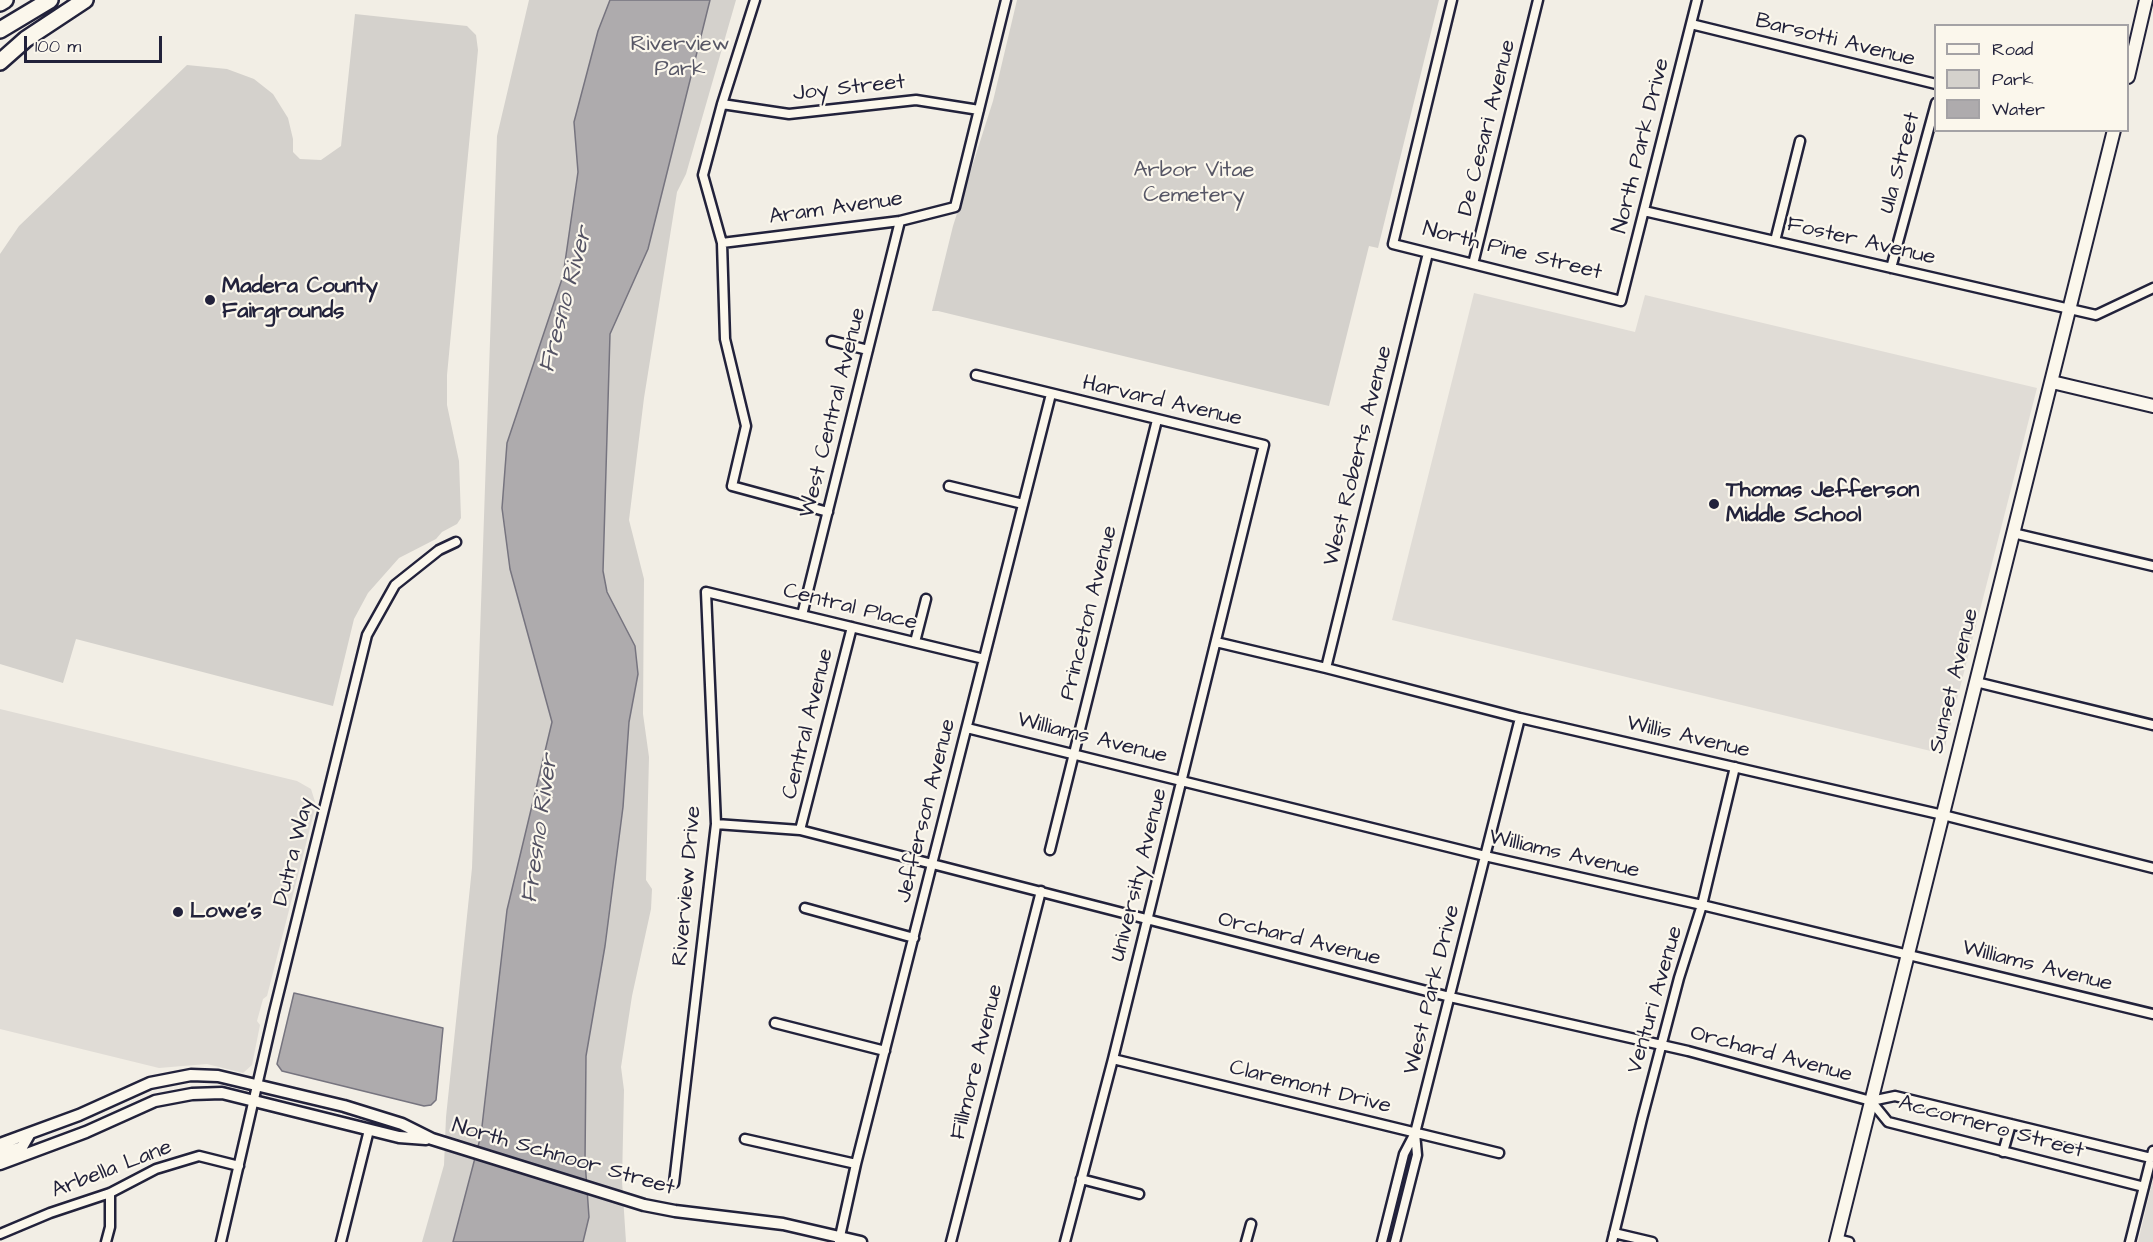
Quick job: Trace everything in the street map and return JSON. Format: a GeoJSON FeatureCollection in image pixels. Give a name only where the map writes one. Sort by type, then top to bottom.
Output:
{"type":"FeatureCollection","features":[{"type":"Feature","properties":{"kind":"highway"},"geometry":{"type":"LineString","coordinates":[[0,3],[5,0]]}},
{"type":"Feature","properties":{"kind":"highway"},"geometry":{"type":"LineString","coordinates":[[0,30],[50,0]]}},
{"type":"Feature","properties":{"kind":"highway"},"geometry":{"type":"LineString","coordinates":[[0,62],[26,39],[85,0]]}},
{"type":"Feature","properties":{"kind":"main road"},"geometry":{"type":"LineString","coordinates":[[2129,69],[2146,0]]}},
{"type":"Feature","properties":{"kind":"main road","name":"Sunset Avenue"},"geometry":{"type":"LineString","coordinates":[[1841,1241],[1871,1101],[2114,132]]}},
{"type":"Feature","properties":{"kind":"main road"},"geometry":{"type":"LineString","coordinates":[[2052,382],[2153,406]]}},
{"type":"Feature","properties":{"kind":"street"},"geometry":{"type":"LineString","coordinates":[[754,0],[703,175],[722,243],[725,339],[746,426],[732,486],[828,512]]}},
{"type":"Feature","properties":{"kind":"street"},"geometry":{"type":"LineString","coordinates":[[979,110],[1006,0]]}},
{"type":"Feature","properties":{"kind":"street","name":"North Pine Street"},"geometry":{"type":"LineString","coordinates":[[1452,0],[1393,244],[1621,301]]}},
{"type":"Feature","properties":{"kind":"street","name":"De Cesari Avenue"},"geometry":{"type":"LineString","coordinates":[[1473,264],[1538,0]]}},
{"type":"Feature","properties":{"kind":"street","name":"North Park Drive"},"geometry":{"type":"LineString","coordinates":[[1621,301],[1697,0]]}},
{"type":"Feature","properties":{"kind":"street","name":"Barsotti Avenue"},"geometry":{"type":"LineString","coordinates":[[1691,24],[1934,84]]}},
{"type":"Feature","properties":{"kind":"street","name":"Joy Street"},"geometry":{"type":"LineString","coordinates":[[722,104],[789,114],[916,100],[979,110]]}},
{"type":"Feature","properties":{"kind":"street","name":"Ula Street"},"geometry":{"type":"LineString","coordinates":[[1891,268],[1934,107]]}},
{"type":"Feature","properties":{"kind":"street","name":"Aram Avenue"},"geometry":{"type":"LineString","coordinates":[[722,243],[900,221],[955,207],[979,110]]}},
{"type":"Feature","properties":{"kind":"street"},"geometry":{"type":"LineString","coordinates":[[1775,241],[1800,141]]}},
{"type":"Feature","properties":{"kind":"street","name":"Foster Avenue"},"geometry":{"type":"LineString","coordinates":[[1644,210],[2096,315],[2153,288]]}},
{"type":"Feature","properties":{"kind":"street","name":"West Central Avenue"},"geometry":{"type":"LineString","coordinates":[[802,615],[900,221]]}},
{"type":"Feature","properties":{"kind":"street","name":"West Roberts Avenue"},"geometry":{"type":"LineString","coordinates":[[1326,668],[1428,253]]}},
{"type":"Feature","properties":{"kind":"street"},"geometry":{"type":"LineString","coordinates":[[832,341],[868,350]]}},
{"type":"Feature","properties":{"kind":"street","name":"Harvard Avenue"},"geometry":{"type":"LineString","coordinates":[[976,375],[1264,445]]}},
{"type":"Feature","properties":{"kind":"street","name":"Jefferson Avenue"},"geometry":{"type":"LineString","coordinates":[[839,1240],[856,1164],[1051,394]]}},
{"type":"Feature","properties":{"kind":"street","name":"Princeton Avenue"},"geometry":{"type":"LineString","coordinates":[[1050,850],[1157,420]]}},
{"type":"Feature","properties":{"kind":"street","name":"University Avenue"},"geometry":{"type":"LineString","coordinates":[[1065,1242],[1113,1059],[1264,445]]}},
{"type":"Feature","properties":{"kind":"street"},"geometry":{"type":"LineString","coordinates":[[950,486],[1023,504]]}},
{"type":"Feature","properties":{"kind":"street"},"geometry":{"type":"LineString","coordinates":[[2013,533],[2153,567]]}},
{"type":"Feature","properties":{"kind":"street","name":"Dutra Way"},"geometry":{"type":"LineString","coordinates":[[221,1242],[277,1001],[368,635],[395,585],[439,550],[456,542]]}},
{"type":"Feature","properties":{"kind":"street","name":"Central Place"},"geometry":{"type":"LineString","coordinates":[[706,592],[984,659]]}},
{"type":"Feature","properties":{"kind":"street","name":"Riverview Drive"},"geometry":{"type":"LineString","coordinates":[[674,1183],[716,824],[706,592]]}},
{"type":"Feature","properties":{"kind":"street"},"geometry":{"type":"LineString","coordinates":[[915,642],[926,599]]}},
{"type":"Feature","properties":{"kind":"street","name":"Central Avenue"},"geometry":{"type":"LineString","coordinates":[[800,830],[852,627]]}},
{"type":"Feature","properties":{"kind":"street","name":"Willis Avenue"},"geometry":{"type":"LineString","coordinates":[[1216,642],[1520,718],[1943,815],[2153,868]]}},
{"type":"Feature","properties":{"kind":"street"},"geometry":{"type":"LineString","coordinates":[[1976,682],[2153,725]]}},
{"type":"Feature","properties":{"kind":"street","name":"West Park Drive"},"geometry":{"type":"LineString","coordinates":[[1382,1242],[1404,1154],[1415,1133],[1520,718]]}},
{"type":"Feature","properties":{"kind":"street","name":"Williams Avenue"},"geometry":{"type":"LineString","coordinates":[[967,728],[1485,856],[1702,905],[2153,1014]]}},
{"type":"Feature","properties":{"kind":"street","name":"Venturi Avenue"},"geometry":{"type":"LineString","coordinates":[[1613,1238],[1679,978],[1702,905],[1735,767]]}},
{"type":"Feature","properties":{"kind":"street","name":"Orchard Avenue"},"geometry":{"type":"LineString","coordinates":[[716,824],[800,830],[1450,997],[1662,1045],[1871,1101]]}},
{"type":"Feature","properties":{"kind":"street","name":"Fillmore Avenue"},"geometry":{"type":"LineString","coordinates":[[951,1242],[1041,891]]}},
{"type":"Feature","properties":{"kind":"street"},"geometry":{"type":"LineString","coordinates":[[805,908],[914,938]]}},
{"type":"Feature","properties":{"kind":"street"},"geometry":{"type":"LineString","coordinates":[[775,1023],[885,1051]]}},
{"type":"Feature","properties":{"kind":"street","name":"Claremont Drive"},"geometry":{"type":"LineString","coordinates":[[1113,1059],[1499,1153]]}},
{"type":"Feature","properties":{"kind":"street","name":"North Schnoor Street"},"geometry":{"type":"LineString","coordinates":[[0,1144],[79,1115],[150,1083],[191,1076],[218,1076],[344,1106],[392,1121],[432,1139],[616,1197],[675,1211],[783,1224],[839,1240],[861,1242]]}},
{"type":"Feature","properties":{"kind":"street","name":"North Schnoor Street"},"geometry":{"type":"LineString","coordinates":[[0,1164],[86,1132],[155,1101],[192,1094],[222,1093],[399,1137],[432,1139]]}},
{"type":"Feature","properties":{"kind":"street","name":"Accornero Street"},"geometry":{"type":"LineString","coordinates":[[2144,1187],[1888,1122],[1871,1101],[1895,1096],[2152,1154]]}},
{"type":"Feature","properties":{"kind":"street"},"geometry":{"type":"LineString","coordinates":[[2004,1152],[2011,1124]]}},
{"type":"Feature","properties":{"kind":"street"},"geometry":{"type":"LineString","coordinates":[[342,1242],[369,1130]]}},
{"type":"Feature","properties":{"kind":"street"},"geometry":{"type":"LineString","coordinates":[[0,1154],[22,1147],[30,1133]]}},
{"type":"Feature","properties":{"kind":"street","name":"West Park Drive"},"geometry":{"type":"LineString","coordinates":[[1395,1242],[1417,1155],[1415,1133]]}},
{"type":"Feature","properties":{"kind":"street"},"geometry":{"type":"LineString","coordinates":[[746,1139],[856,1164]]}},
{"type":"Feature","properties":{"kind":"street"},"geometry":{"type":"LineString","coordinates":[[2130,1242],[2152,1154]]}},
{"type":"Feature","properties":{"kind":"street","name":"Arbella Lane"},"geometry":{"type":"LineString","coordinates":[[0,1234],[50,1213],[110,1193],[156,1169],[199,1156],[239,1166]]}},
{"type":"Feature","properties":{"kind":"street"},"geometry":{"type":"LineString","coordinates":[[1081,1179],[1139,1194]]}},
{"type":"Feature","properties":{"kind":"street"},"geometry":{"type":"LineString","coordinates":[[106,1242],[110,1227],[110,1193]]}},
{"type":"Feature","properties":{"kind":"street"},"geometry":{"type":"LineString","coordinates":[[1246,1242],[1251,1224]]}},
{"type":"Feature","properties":{"kind":"street"},"geometry":{"type":"LineString","coordinates":[[1613,1238],[1652,1242]]}},
{"type":"Feature","properties":{"kind":"shaded area","name":"Thomas Jefferson Middle School"},"geometry":{"type":"Polygon","coordinates":[[[1474,293],[1635,332],[1645,295],[2037,388],[1943,754],[1392,620],[1474,293]]]}},
{"type":"Feature","properties":{"kind":"shaded area"},"geometry":{"type":"Polygon","coordinates":[[[0,709],[297,781],[311,789],[316,805],[267,996],[263,999],[257,1021],[260,1025],[252,1065],[243,1073],[207,1064],[159,1068],[0,1029],[0,709]]]}},
{"type":"Feature","properties":{"kind":"shaded area"},"geometry":{"type":"Polygon","coordinates":[[[2153,1179],[2153,1242],[2138,1242],[2153,1179]]]}},
{"type":"Feature","properties":{"kind":"green space","name":"Riverview Park"},"geometry":{"type":"Polygon","coordinates":[[[529,0],[736,0],[686,174],[677,192],[644,398],[629,520],[644,579],[643,714],[649,757],[646,880],[652,889],[651,909],[632,996],[621,1067],[624,1090],[622,1181],[626,1242],[422,1242],[444,1165],[446,1117],[472,868],[497,136],[529,0]]]}},
{"type":"Feature","properties":{"kind":"green space","name":"Arbor Vitae Cemetery"},"geometry":{"type":"Polygon","coordinates":[[[1017,0],[1439,0],[1378,248],[1369,246],[1329,406],[932,311],[953,226],[993,101],[1017,0]]]}},
{"type":"Feature","properties":{"kind":"green space"},"geometry":{"type":"Polygon","coordinates":[[[355,14],[467,26],[476,35],[478,50],[447,375],[447,405],[459,461],[461,518],[457,524],[442,532],[436,539],[399,558],[368,593],[354,619],[333,706],[76,639],[63,683],[0,664],[0,254],[19,226],[187,65],[227,69],[254,79],[273,94],[288,118],[293,139],[293,152],[300,159],[321,160],[341,146],[355,14]]]}},
{"type":"Feature","properties":{"kind":"water","name":"Fresno River"},"geometry":{"type":"Polygon","coordinates":[[[610,0],[710,0],[648,249],[610,334],[603,571],[607,592],[635,646],[638,674],[629,722],[623,807],[605,946],[586,1056],[585,1161],[589,1217],[583,1242],[453,1242],[481,1135],[507,910],[552,722],[510,569],[502,508],[507,443],[563,276],[578,172],[574,122],[598,31],[610,0]]]}},
{"type":"Feature","properties":{"kind":"water"},"geometry":{"type":"Polygon","coordinates":[[[294,993],[443,1028],[436,1100],[431,1105],[424,1106],[282,1071],[277,1064],[294,993]]]}},
{"type":"Feature","properties":{"kind":"place","name":"Madera County Fairgrounds"},"geometry":{"type":"Point","coordinates":[210,300]}},
{"type":"Feature","properties":{"kind":"place","name":"Thomas Jefferson Middle School"},"geometry":{"type":"Point","coordinates":[1714,504]}},
{"type":"Feature","properties":{"kind":"place","name":"Lowe's"},"geometry":{"type":"Point","coordinates":[178,912]}}]}
